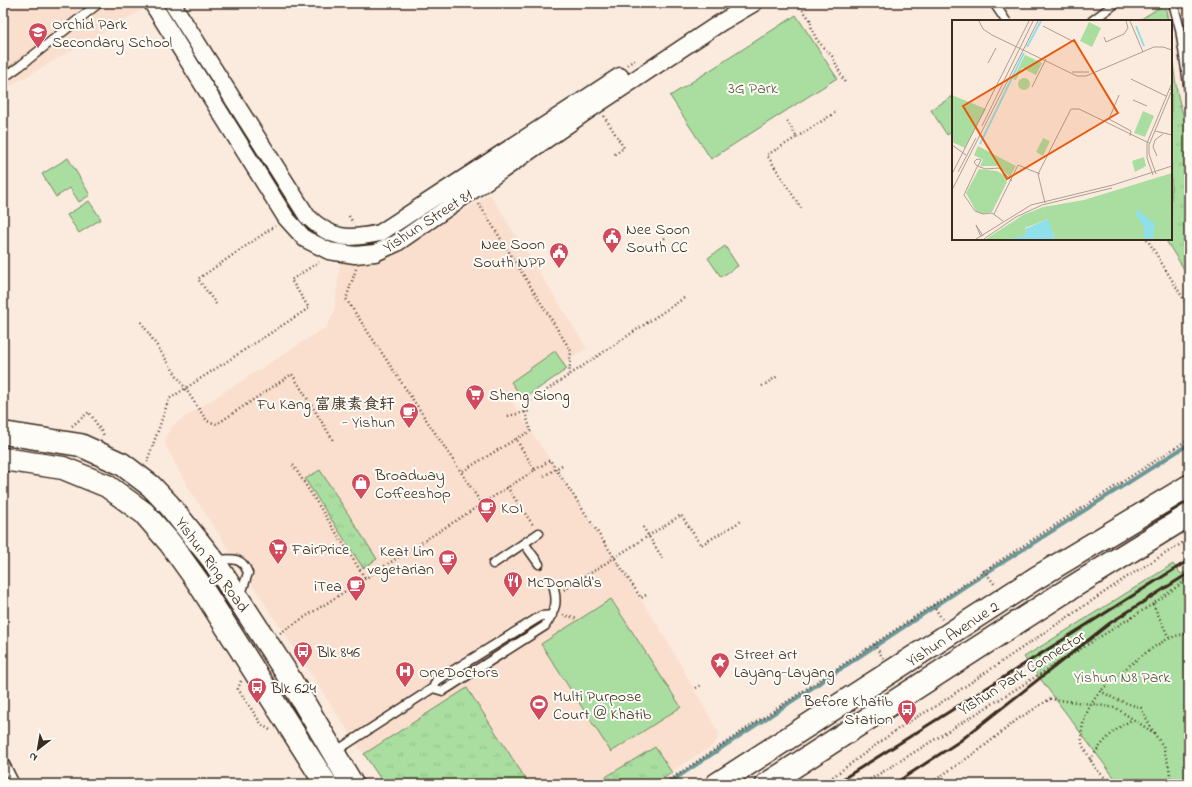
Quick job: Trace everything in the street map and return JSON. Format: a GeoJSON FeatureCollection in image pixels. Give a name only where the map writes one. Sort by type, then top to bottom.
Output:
{"type":"FeatureCollection","features":[{"type":"Feature","properties":{"kind":"main road","name":"Yishun Ring Road"},"geometry":{"type":"LineString","coordinates":[[3,433],[80,445],[122,464],[151,486],[169,505],[213,560],[284,669],[324,759],[326,784]]}},
{"type":"Feature","properties":{"kind":"main road","name":"Yishun Ring Road"},"geometry":{"type":"LineString","coordinates":[[3,459],[63,468],[106,486],[144,513],[170,543],[324,759],[352,784]]}},
{"type":"Feature","properties":{"kind":"main road","name":"Yishun Avenue 2"},"geometry":{"type":"LineString","coordinates":[[717,784],[998,593],[1036,578],[1189,486]]}},
{"type":"Feature","properties":{"kind":"main road","name":"Yishun Avenue 2"},"geometry":{"type":"LineString","coordinates":[[767,784],[1015,624],[1189,515]]}},
{"type":"Feature","properties":{"kind":"main road"},"geometry":{"type":"LineString","coordinates":[[998,593],[991,615],[991,621],[995,627],[1002,628],[1015,624]]}},
{"type":"Feature","properties":{"kind":"street","name":"Yishun Street 81"},"geometry":{"type":"LineString","coordinates":[[152,3],[171,14],[307,216],[319,227],[336,236],[359,237],[380,232],[496,165],[718,20],[754,3]]}},
{"type":"Feature","properties":{"kind":"street","name":"Yishun Street 81"},"geometry":{"type":"LineString","coordinates":[[718,20],[737,3]]}},
{"type":"Feature","properties":{"kind":"lane"},"geometry":{"type":"LineString","coordinates":[[3,78],[99,3]]}},
{"type":"Feature","properties":{"kind":"lane"},"geometry":{"type":"LineString","coordinates":[[994,3],[1005,20]]}},
{"type":"Feature","properties":{"kind":"lane"},"geometry":{"type":"LineString","coordinates":[[1093,20],[1116,3]]}},
{"type":"Feature","properties":{"kind":"lane"},"geometry":{"type":"LineString","coordinates":[[1173,3],[1180,29],[1189,91]]}},
{"type":"Feature","properties":{"kind":"lane"},"geometry":{"type":"LineString","coordinates":[[493,564],[539,533]]}},
{"type":"Feature","properties":{"kind":"lane"},"geometry":{"type":"LineString","coordinates":[[524,543],[539,564]]}},
{"type":"Feature","properties":{"kind":"lane"},"geometry":{"type":"LineString","coordinates":[[324,759],[433,688],[443,691],[545,626],[557,599],[553,584]]}},
{"type":"Feature","properties":{"kind":"lane"},"geometry":{"type":"LineString","coordinates":[[3,760],[15,784]]}},
{"type":"Feature","properties":{"kind":"path"},"geometry":{"type":"LineString","coordinates":[[798,3],[810,20],[812,30],[817,40],[832,56],[845,83]]}},
{"type":"Feature","properties":{"kind":"path"},"geometry":{"type":"LineString","coordinates":[[626,65],[638,58]]}},
{"type":"Feature","properties":{"kind":"path"},"geometry":{"type":"LineString","coordinates":[[801,208],[767,155],[836,112]]}},
{"type":"Feature","properties":{"kind":"path"},"geometry":{"type":"LineString","coordinates":[[602,113],[624,148],[613,155]]}},
{"type":"Feature","properties":{"kind":"path"},"geometry":{"type":"LineString","coordinates":[[787,121],[797,137]]}},
{"type":"Feature","properties":{"kind":"path"},"geometry":{"type":"LineString","coordinates":[[478,202],[571,351],[569,376]]}},
{"type":"Feature","properties":{"kind":"path"},"geometry":{"type":"LineString","coordinates":[[216,304],[198,279],[278,224]]}},
{"type":"Feature","properties":{"kind":"path"},"geometry":{"type":"LineString","coordinates":[[661,241],[666,237]]}},
{"type":"Feature","properties":{"kind":"path"},"geometry":{"type":"LineString","coordinates":[[1148,240],[1189,308]]}},
{"type":"Feature","properties":{"kind":"path"},"geometry":{"type":"LineString","coordinates":[[145,468],[169,398],[309,308],[291,280],[321,261],[314,257]]}},
{"type":"Feature","properties":{"kind":"path"},"geometry":{"type":"LineString","coordinates":[[350,266],[356,266],[346,299],[482,503]]}},
{"type":"Feature","properties":{"kind":"path"},"geometry":{"type":"LineString","coordinates":[[461,472],[516,439],[531,432],[523,406],[684,298]]}},
{"type":"Feature","properties":{"kind":"path"},"geometry":{"type":"LineString","coordinates":[[141,322],[207,421],[217,424],[292,374],[333,440]]}},
{"type":"Feature","properties":{"kind":"path"},"geometry":{"type":"LineString","coordinates":[[762,386],[778,376]]}},
{"type":"Feature","properties":{"kind":"path"},"geometry":{"type":"LineString","coordinates":[[508,416],[530,411]]}},
{"type":"Feature","properties":{"kind":"path"},"geometry":{"type":"LineString","coordinates":[[72,427],[89,412],[108,442]]}},
{"type":"Feature","properties":{"kind":"path"},"geometry":{"type":"LineString","coordinates":[[516,439],[535,470]]}},
{"type":"Feature","properties":{"kind":"path"},"geometry":{"type":"LineString","coordinates":[[663,784],[984,570],[1189,439]]}},
{"type":"Feature","properties":{"kind":"path"},"geometry":{"type":"LineString","coordinates":[[276,635],[550,460],[641,598],[646,595]]}},
{"type":"Feature","properties":{"kind":"path"},"geometry":{"type":"LineString","coordinates":[[293,465],[365,578]]}},
{"type":"Feature","properties":{"kind":"path"},"geometry":{"type":"LineString","coordinates":[[544,476],[562,465]]}},
{"type":"Feature","properties":{"kind":"path"},"geometry":{"type":"LineString","coordinates":[[507,487],[539,533]]}},
{"type":"Feature","properties":{"kind":"path"},"geometry":{"type":"LineString","coordinates":[[556,596],[681,515],[701,545],[743,520]]}},
{"type":"Feature","properties":{"kind":"path"},"geometry":{"type":"LineString","coordinates":[[643,526],[664,559]]}},
{"type":"Feature","properties":{"kind":"path"},"geometry":{"type":"LineString","coordinates":[[823,784],[913,719],[933,708],[1127,577],[1189,539]]}},
{"type":"Feature","properties":{"kind":"path"},"geometry":{"type":"LineString","coordinates":[[984,570],[998,593]]}},
{"type":"Feature","properties":{"kind":"path","name":"Yishun Park Connector"},"geometry":{"type":"LineString","coordinates":[[863,784],[1153,604],[1189,578]]}},
{"type":"Feature","properties":{"kind":"path"},"geometry":{"type":"LineString","coordinates":[[933,604],[940,615]]}},
{"type":"Feature","properties":{"kind":"path"},"geometry":{"type":"LineString","coordinates":[[1153,604],[1169,638]]}},
{"type":"Feature","properties":{"kind":"path"},"geometry":{"type":"LineString","coordinates":[[552,613],[578,619]]}},
{"type":"Feature","properties":{"kind":"path"},"geometry":{"type":"LineString","coordinates":[[1114,784],[1100,774],[1090,760],[1082,742],[1081,727],[1092,704],[1100,692],[1144,654],[1169,638],[1189,634]]}},
{"type":"Feature","properties":{"kind":"path"},"geometry":{"type":"LineString","coordinates":[[874,644],[880,655]]}},
{"type":"Feature","properties":{"kind":"path"},"geometry":{"type":"LineString","coordinates":[[241,679],[238,689],[262,725],[275,732]]}},
{"type":"Feature","properties":{"kind":"path"},"geometry":{"type":"LineString","coordinates":[[696,688],[701,685]]}},
{"type":"Feature","properties":{"kind":"path"},"geometry":{"type":"LineString","coordinates":[[1100,692],[1141,708],[1154,733],[1163,746],[1169,767],[1171,784]]}},
{"type":"Feature","properties":{"kind":"path"},"geometry":{"type":"LineString","coordinates":[[929,784],[978,751],[1018,719],[1050,699],[1116,708],[1154,733]]}},
{"type":"Feature","properties":{"kind":"path"},"geometry":{"type":"LineString","coordinates":[[1090,760],[1104,741],[1117,728],[1132,719]]}},
{"type":"Feature","properties":{"kind":"shaded area","name":"Orchid Park Secondary School"},"geometry":{"type":"Polygon","coordinates":[[[3,3],[140,3],[144,9],[3,90],[3,3]]]}},
{"type":"Feature","properties":{"kind":"shaded area"},"geometry":{"type":"Polygon","coordinates":[[[490,194],[587,348],[511,400],[662,632],[719,733],[715,744],[652,784],[383,784],[189,489],[166,447],[165,441],[167,434],[171,427],[177,422],[326,327],[334,312],[340,263],[363,263],[390,256],[490,194]]]}},
{"type":"Feature","properties":{"kind":"green space"},"geometry":{"type":"Polygon","coordinates":[[[1165,4],[1168,20],[1140,20],[1165,4]]]}},
{"type":"Feature","properties":{"kind":"green space","name":"3G Park"},"geometry":{"type":"Polygon","coordinates":[[[796,15],[837,78],[711,159],[670,96],[796,15]]]}},
{"type":"Feature","properties":{"kind":"green space"},"geometry":{"type":"Polygon","coordinates":[[[1172,50],[1178,96],[1189,127],[1189,277],[1166,240],[1172,240],[1172,50]]]}},
{"type":"Feature","properties":{"kind":"green space"},"geometry":{"type":"Polygon","coordinates":[[[952,97],[952,132],[947,135],[931,110],[952,97]]]}},
{"type":"Feature","properties":{"kind":"green space"},"geometry":{"type":"Polygon","coordinates":[[[68,158],[90,195],[79,202],[70,188],[56,197],[42,174],[68,158]]]}},
{"type":"Feature","properties":{"kind":"green space"},"geometry":{"type":"Polygon","coordinates":[[[89,201],[101,219],[79,233],[67,215],[89,201]]]}},
{"type":"Feature","properties":{"kind":"green space"},"geometry":{"type":"Polygon","coordinates":[[[725,246],[738,266],[721,277],[708,258],[725,246]]]}},
{"type":"Feature","properties":{"kind":"green space"},"geometry":{"type":"Polygon","coordinates":[[[555,351],[567,369],[523,399],[511,382],[555,351]]]}},
{"type":"Feature","properties":{"kind":"green space"},"geometry":{"type":"Polygon","coordinates":[[[320,470],[377,559],[363,568],[305,479],[320,470]]]}},
{"type":"Feature","properties":{"kind":"green space","name":"Yishun N8 Park"},"geometry":{"type":"Polygon","coordinates":[[[1173,564],[1181,574],[1189,570],[1189,784],[1119,784],[1024,657],[1173,564]]]}},
{"type":"Feature","properties":{"kind":"green space"},"geometry":{"type":"Polygon","coordinates":[[[611,599],[681,707],[611,752],[541,644],[611,599]]]}},
{"type":"Feature","properties":{"kind":"green space"},"geometry":{"type":"Polygon","coordinates":[[[467,688],[529,784],[384,784],[364,754],[467,688]]]}},
{"type":"Feature","properties":{"kind":"green space"},"geometry":{"type":"Polygon","coordinates":[[[655,747],[672,773],[654,784],[594,784],[655,747]]]}},
{"type":"Feature","properties":{"kind":"waterway"},"geometry":{"type":"LineString","coordinates":[[667,784],[967,585],[1189,444]]}},
{"type":"Feature","properties":{"kind":"railway"},"geometry":{"type":"LineString","coordinates":[[835,784],[1189,560]]}},
{"type":"Feature","properties":{"kind":"railway"},"geometry":{"type":"LineString","coordinates":[[894,784],[960,741],[1110,623],[1189,573]]}},
{"type":"Feature","properties":{"kind":"place","name":"Orchid Park Secondary School"},"geometry":{"type":"Point","coordinates":[38,49]}},
{"type":"Feature","properties":{"kind":"place","name":"Nee Soon South CC"},"geometry":{"type":"Point","coordinates":[612,254]}},
{"type":"Feature","properties":{"kind":"place","name":"Nee Soon South NPP"},"geometry":{"type":"Point","coordinates":[559,269]}},
{"type":"Feature","properties":{"kind":"place","name":"Sheng Siong"},"geometry":{"type":"Point","coordinates":[475,411]}},
{"type":"Feature","properties":{"kind":"place","name":"Fu Kang 富康素食轩 - Yishun"},"geometry":{"type":"Point","coordinates":[409,429]}},
{"type":"Feature","properties":{"kind":"place","name":"Broadway Coffeeshop"},"geometry":{"type":"Point","coordinates":[361,500]}},
{"type":"Feature","properties":{"kind":"place","name":"KOI"},"geometry":{"type":"Point","coordinates":[487,524]}},
{"type":"Feature","properties":{"kind":"place","name":"FairPrice"},"geometry":{"type":"Point","coordinates":[278,565]}},
{"type":"Feature","properties":{"kind":"place","name":"Keat Lim vegetarian"},"geometry":{"type":"Point","coordinates":[448,576]}},
{"type":"Feature","properties":{"kind":"place","name":"McDonald's"},"geometry":{"type":"Point","coordinates":[513,598]}},
{"type":"Feature","properties":{"kind":"place","name":"iTea"},"geometry":{"type":"Point","coordinates":[356,602]}},
{"type":"Feature","properties":{"kind":"place","name":"Blk 846"},"geometry":{"type":"Point","coordinates":[303,668]}},
{"type":"Feature","properties":{"kind":"place","name":"Street art Layang-Layang"},"geometry":{"type":"Point","coordinates":[720,679]}},
{"type":"Feature","properties":{"kind":"place","name":"OneDoctors"},"geometry":{"type":"Point","coordinates":[405,688]}},
{"type":"Feature","properties":{"kind":"place","name":"Blk 624"},"geometry":{"type":"Point","coordinates":[257,704]}},
{"type":"Feature","properties":{"kind":"place","name":"Multi Purpose Court @ Khatib"},"geometry":{"type":"Point","coordinates":[539,721]}},
{"type":"Feature","properties":{"kind":"place","name":"Before Khatib Station"},"geometry":{"type":"Point","coordinates":[907,726]}}]}
